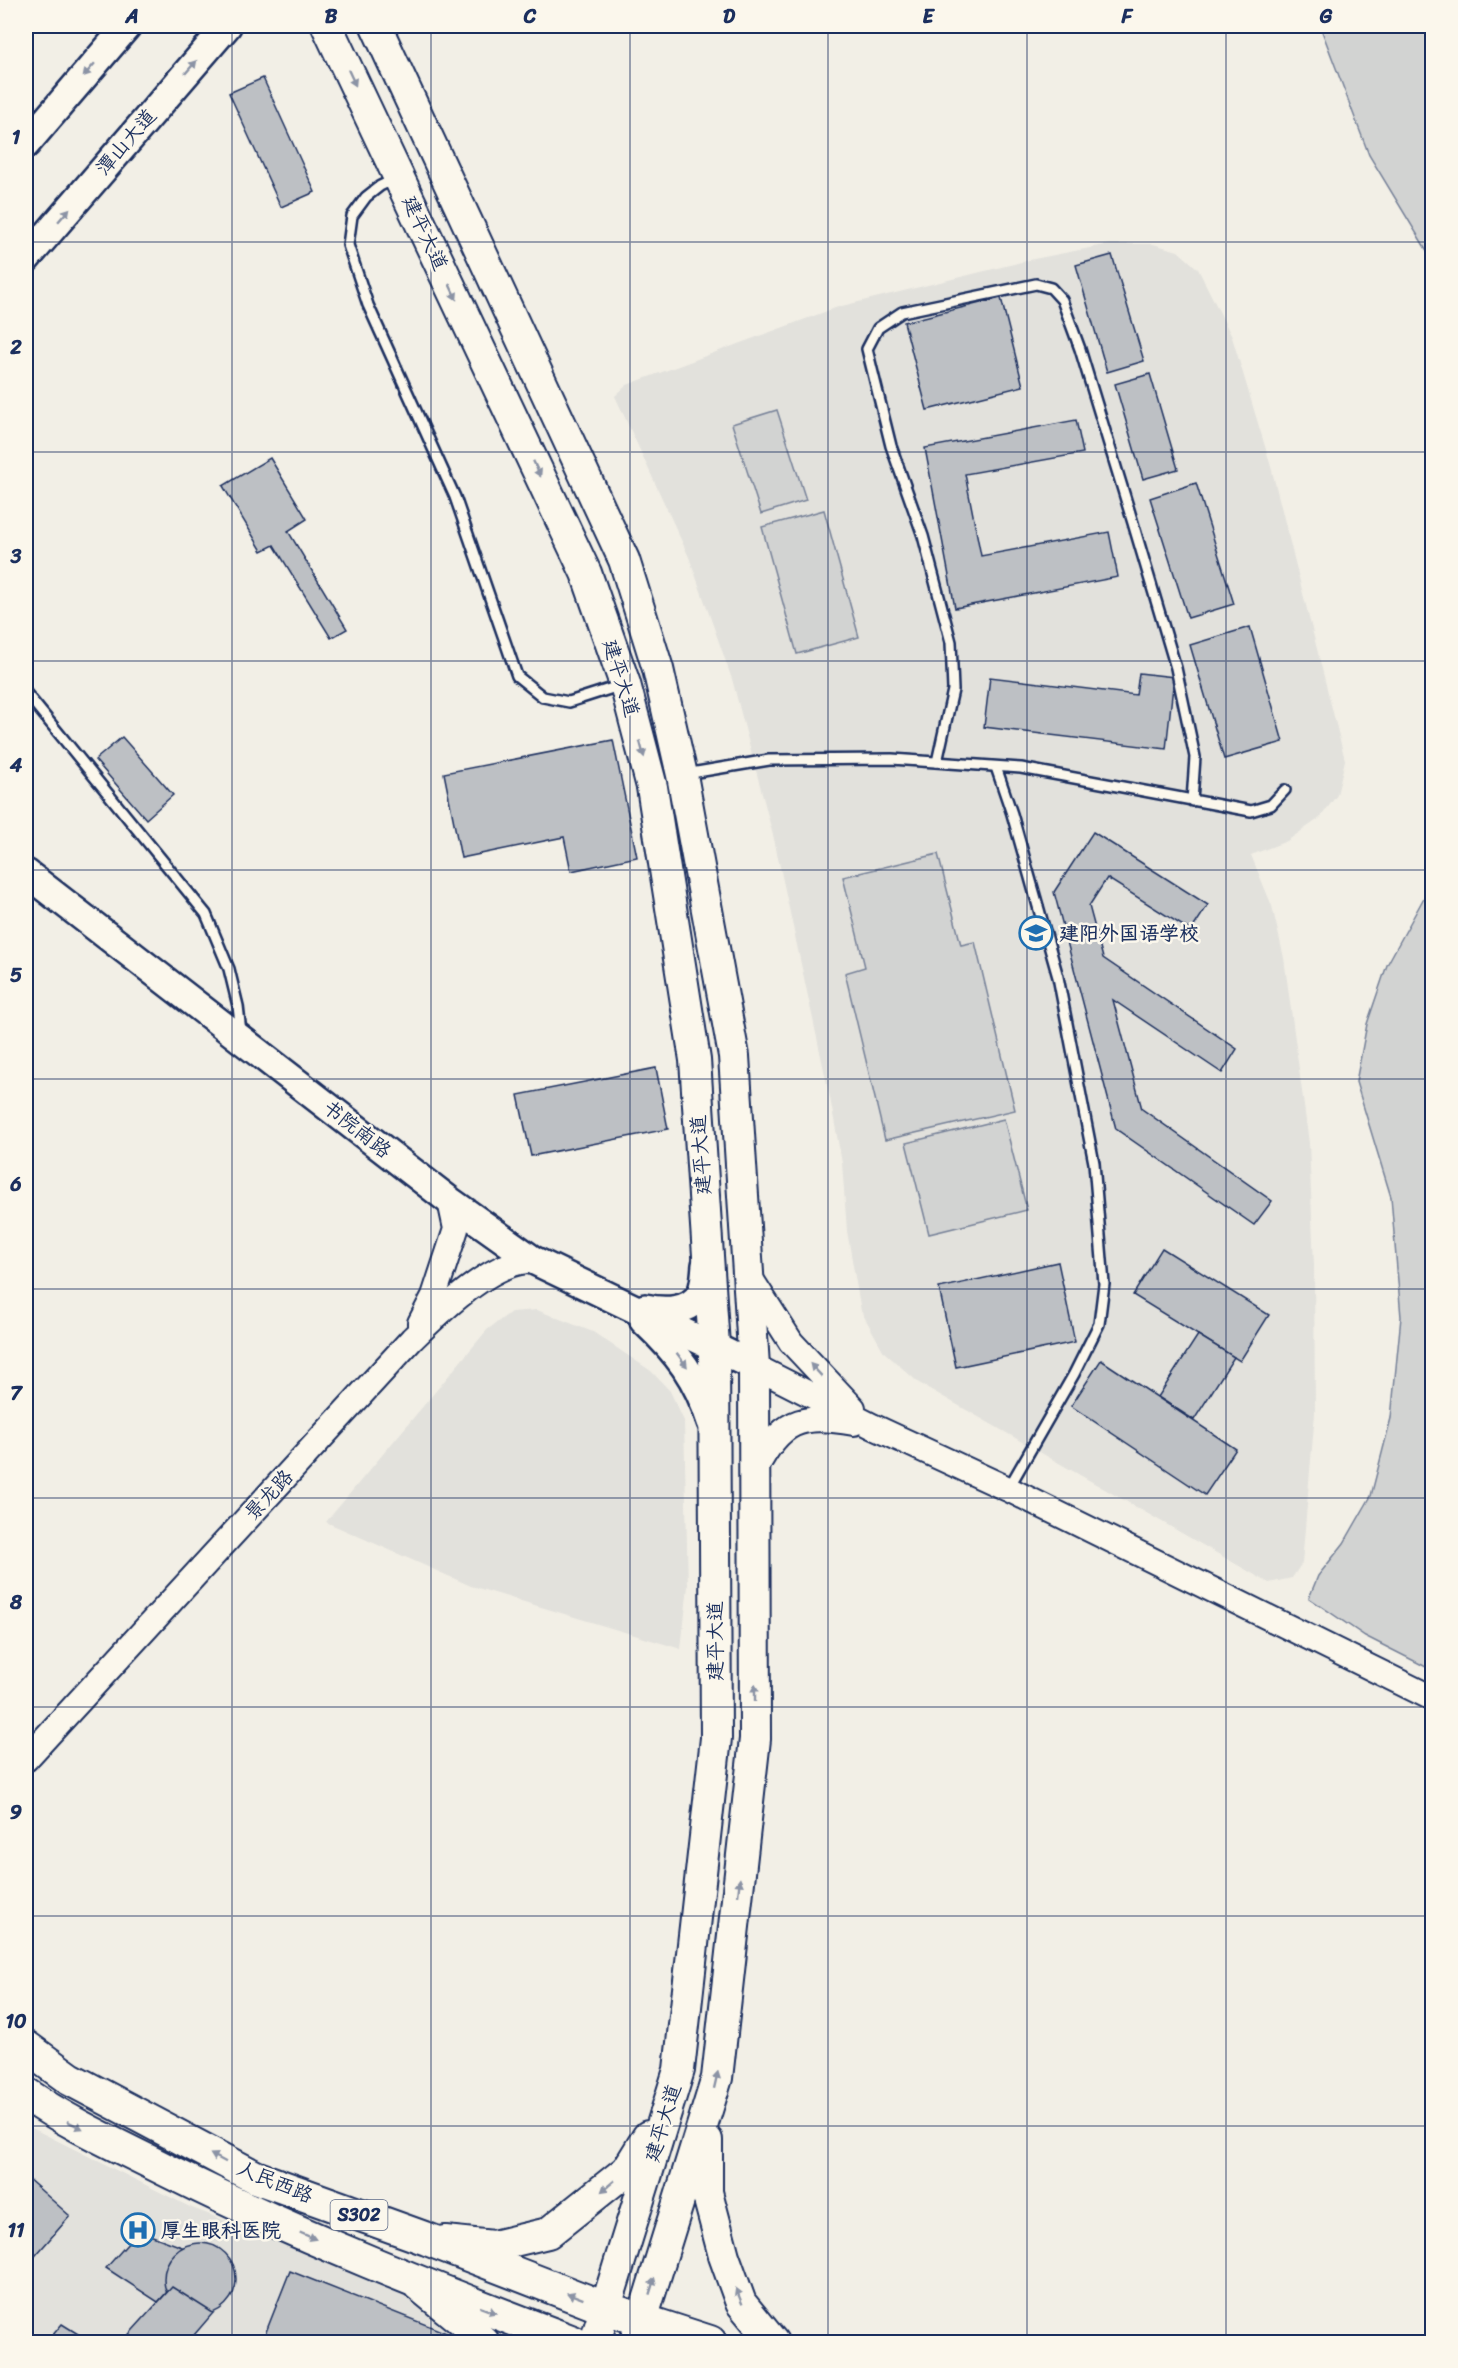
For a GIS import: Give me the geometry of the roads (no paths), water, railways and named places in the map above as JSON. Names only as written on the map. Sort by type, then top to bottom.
[{"type":"highway","name":"人民西路","points":[[26,2047],[70,2079],[255,2177],[427,2239],[606,2308],[638,2332],[710,2343]]},
{"type":"highway","name":"人民西路","points":[[26,2094],[58,2116],[257,2215],[573,2343]]},
{"type":"main road","points":[[26,144],[127,26]]},
{"type":"main road","name":"潭山大道","points":[[26,259],[226,26]]},
{"type":"main road","name":"建平大道","points":[[376,26],[624,560],[658,669],[682,775],[734,1056],[754,1366],[755,1739],[717,2078],[638,2332]]},
{"type":"main road","name":"建平大道","points":[[327,27],[586,573],[625,684],[652,787],[695,1060],[714,1346],[716,1737],[679,2070],[595,2343]]},
{"type":"main road","name":"书院南路","points":[[26,873],[450,1201],[533,1260],[754,1366]]},
{"type":"main road","points":[[626,1304],[651,1309],[684,1308],[700,1293],[708,1253]]},
{"type":"main road","points":[[626,1304],[666,1341],[688,1369],[699,1387],[714,1431]]},
{"type":"main road","points":[[427,2239],[493,2246],[549,2234],[627,2170],[668,2106]]},
{"type":"main road","points":[[706,2113],[707,2192],[724,2256],[741,2303],[773,2343]]},
{"type":"main road","points":[[410,2278],[484,2343]]},
{"type":"street","points":[[412,1339],[434,1296],[456,1229],[450,1201]]},
{"type":"street","name":"景龙路","points":[[26,1759],[412,1339],[449,1304],[484,1280],[509,1265],[533,1260]]},
{"type":"street","points":[[748,1275],[770,1312],[806,1360],[872,1426]]},
{"type":"street","points":[[754,1366],[872,1426],[1008,1489],[1432,1698]]},
{"type":"street","points":[[755,1470],[768,1445],[785,1428],[799,1421],[840,1420],[872,1426]]},
{"type":"lane","points":[[399,178],[380,186],[366,197],[352,216],[348,245],[368,305],[455,497],[517,676],[543,697],[569,702],[625,684]]},
{"type":"lane","points":[[937,762],[953,690],[951,642],[923,536],[891,446],[867,349],[878,328],[902,312],[1036,284],[1051,288],[1062,300],[1080,349],[1133,523],[1176,668],[1195,757],[1192,801]]},
{"type":"lane","points":[[26,693],[206,914],[229,969],[238,1005],[242,1040]]},
{"type":"lane","points":[[682,775],[769,760],[864,758],[937,762],[1021,768],[1251,811],[1270,805],[1285,790]]},
{"type":"lane","points":[[996,767],[1012,814],[1058,977],[1094,1163],[1104,1284],[1099,1324],[1069,1383],[1008,1489]]},
{"type":"place","name":"建阳外国语学校","points":[[1036,933]]},
{"type":"place","name":"厚生眼科医院","points":[[138,2230]]}]
